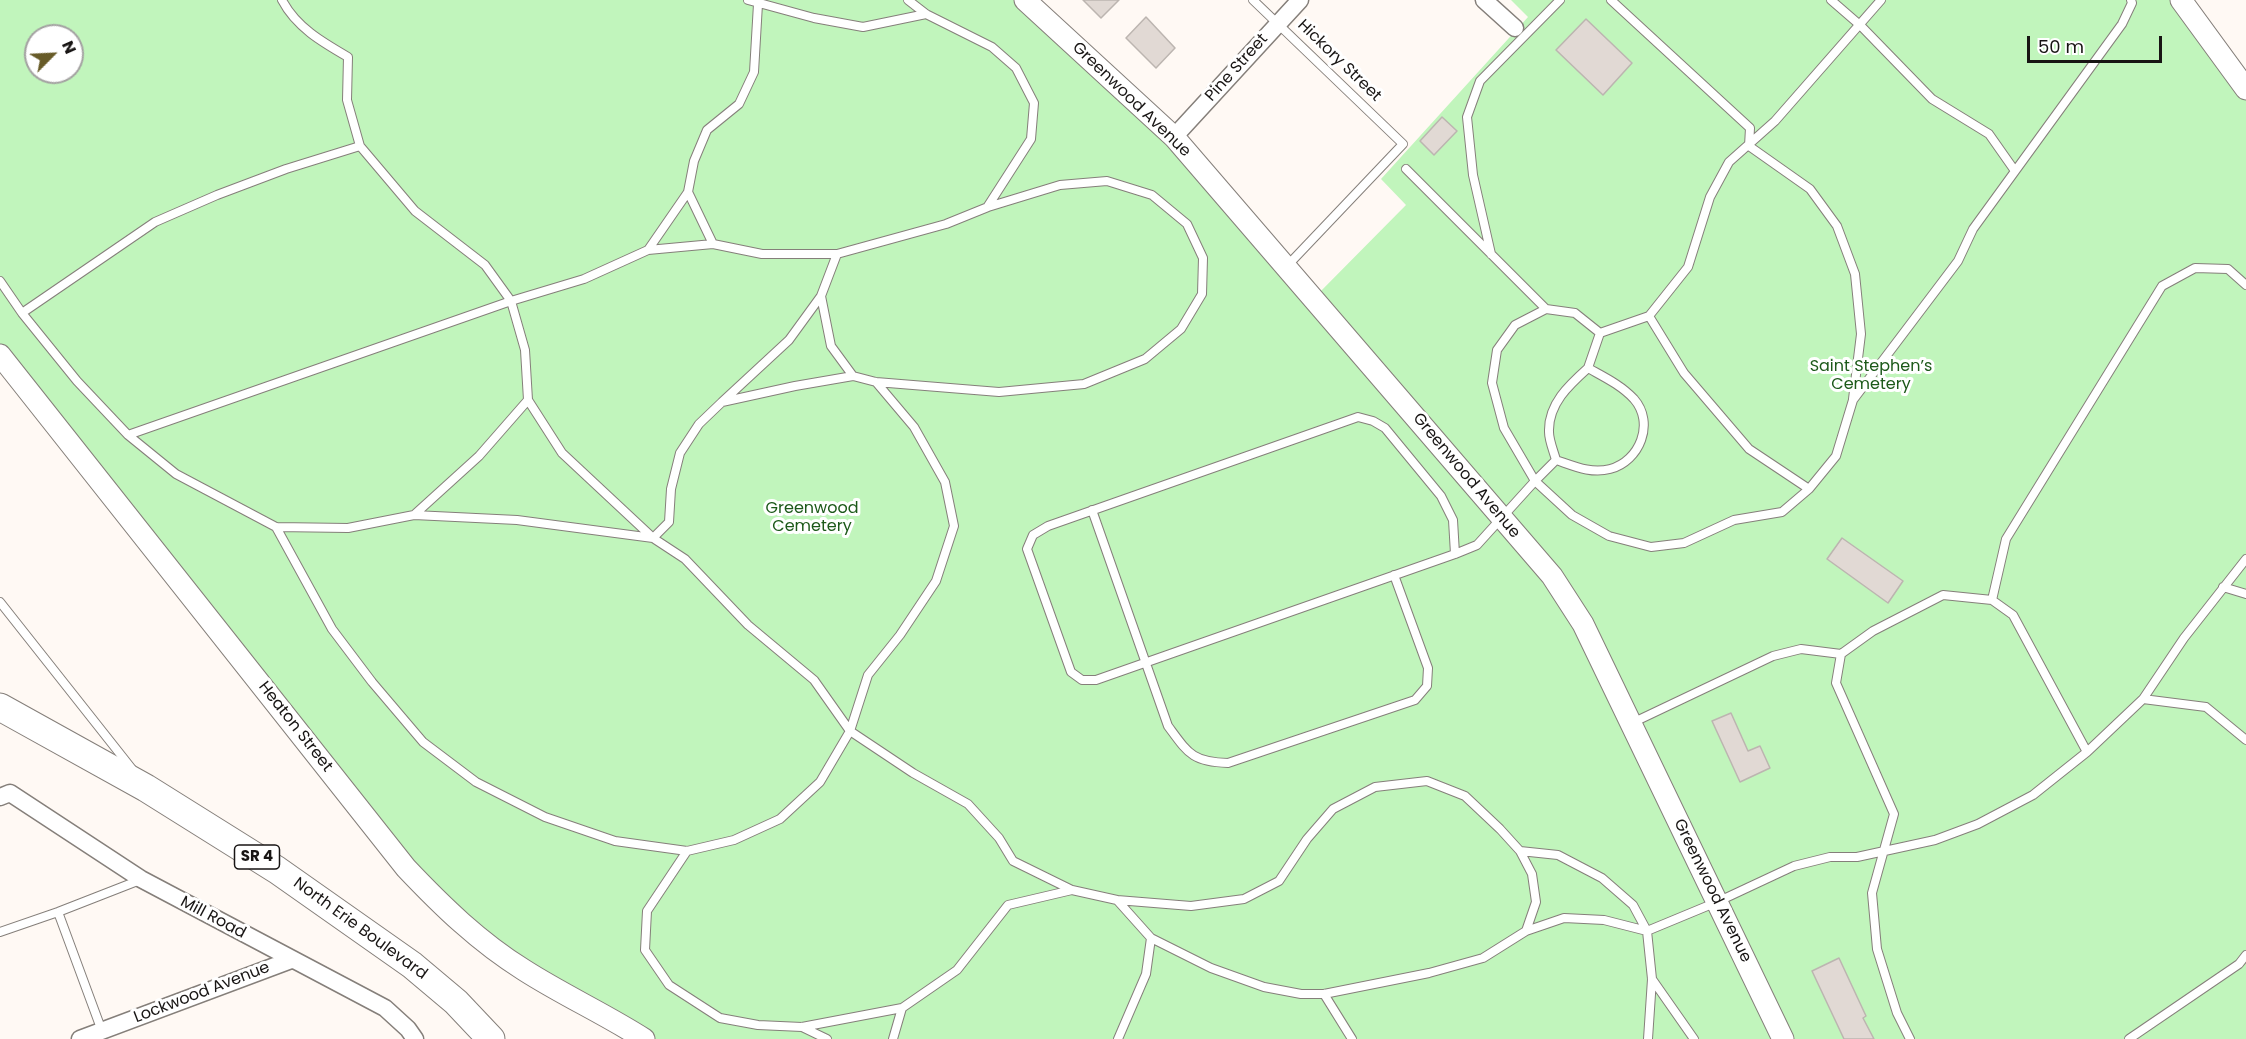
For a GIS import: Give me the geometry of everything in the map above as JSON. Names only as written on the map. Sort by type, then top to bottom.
[{"type":"highway","name":"North Erie Boulevard","points":[[0,707],[146,788],[277,870],[412,965],[456,1002],[491,1039]]},
{"type":"street","name":"Greenwood Avenue","points":[[1025,0],[1174,137],[1552,576],[1583,624],[1783,1039]]},
{"type":"street","name":"Pine Street","points":[[1174,137],[1299,0]]},
{"type":"street","points":[[1484,0],[1515,28]]},
{"type":"street","points":[[2181,0],[2246,89]]},
{"type":"street","name":"Heaton Street","points":[[0,355],[413,875],[448,912],[490,946],[524,970],[644,1039]]},
{"type":"street","name":"Mill Road","points":[[3,792],[141,879],[385,1008],[408,1029],[415,1039]]},
{"type":"street","name":"Lockwood Avenue","points":[[80,1039],[291,960]]},
{"type":"lane","points":[[282,0],[286,9],[314,38],[348,57],[347,100],[360,146],[415,211],[485,265],[511,301],[525,350],[528,400],[562,453],[653,538],[685,559],[748,625],[814,680],[850,731],[913,773],[968,804],[999,838],[1013,861],[1072,890],[1117,900],[1191,906],[1244,899],[1279,881],[1307,839],[1333,809],[1375,787],[1427,781],[1465,796],[1520,851],[1532,874],[1536,902],[1526,932]]},
{"type":"lane","points":[[748,0],[814,18],[863,27],[926,14]]},
{"type":"lane","points":[[908,0],[926,14],[992,47],[1016,68],[1034,103],[1031,139],[988,207]]},
{"type":"lane","name":"Hickory Street","points":[[1253,0],[1403,144],[1287,266]]},
{"type":"lane","points":[[1491,254],[1473,175],[1467,117],[1480,81],[1560,0]]},
{"type":"lane","points":[[1611,0],[1750,128],[1749,146]]},
{"type":"lane","points":[[1832,0],[1861,26],[1932,99],[1989,134],[2015,171]]},
{"type":"lane","points":[[1600,333],[1649,316],[1688,267],[1710,197],[1729,162],[1775,122],[1861,26],[1881,0]]},
{"type":"lane","points":[[1853,400],[1958,261],[1973,229],[2122,24],[2132,3],[2131,0]]},
{"type":"lane","points":[[648,250],[688,192],[694,161],[707,130],[739,104],[754,72],[758,4]]},
{"type":"lane","points":[[22,313],[155,222],[286,169],[360,146]]},
{"type":"lane","points":[[1546,309],[1515,325],[1497,350],[1492,383],[1504,428],[1535,480],[1572,515],[1609,536],[1651,547],[1684,543],[1734,520],[1782,512],[1809,489],[1836,456],[1853,400],[1861,334],[1855,274],[1837,226],[1810,189],[1749,146]]},
{"type":"lane","points":[[1406,168],[1546,309],[1575,314],[1600,333]]},
{"type":"lane","points":[[128,435],[511,301],[584,279],[648,250],[712,244],[762,255],[837,254],[946,224],[988,207],[1060,185],[1107,181],[1152,195],[1187,224],[1203,258],[1202,294],[1181,329],[1145,359],[1084,384],[999,392],[876,382],[853,376],[722,402]]},
{"type":"lane","points":[[688,192],[712,244]]},
{"type":"lane","points":[[653,538],[669,522],[671,489],[680,453],[699,424],[789,340],[821,296],[837,254]]},
{"type":"lane","points":[[1992,600],[2006,539],[2162,286],[2195,268],[2228,270],[2246,285]]},
{"type":"lane","points":[[0,281],[22,313],[77,381],[128,435],[176,474],[276,528],[348,528],[414,515],[517,520],[653,538]]},
{"type":"lane","points":[[821,296],[831,346],[853,376]]},
{"type":"lane","points":[[1649,316],[1684,373],[1749,449],[1809,489]]},
{"type":"lane","points":[[1556,460],[1548,433],[1552,410],[1566,387],[1588,368],[1600,333]]},
{"type":"lane","points":[[1556,460],[1588,470],[1610,469],[1630,459],[1642,441],[1644,421],[1635,400],[1616,383],[1588,368]]},
{"type":"lane","points":[[276,528],[332,629],[372,682],[423,742],[476,782],[545,817],[615,841],[687,852],[734,840],[780,819],[820,782],[850,731],[868,675],[900,635],[936,581],[954,526],[945,482],[914,427],[876,382]]},
{"type":"lane","points":[[414,515],[479,456],[528,400]]},
{"type":"lane","points":[[1455,554],[1453,520],[1441,496],[1385,428],[1359,417],[1048,526],[1033,535],[1027,549],[1071,672],[1082,680],[1096,680],[1455,554],[1477,545],[1556,460]]},
{"type":"lane","points":[[1092,510],[1168,726],[1187,751],[1207,762],[1228,763],[1415,700],[1427,687],[1428,668],[1394,575]]},
{"type":"lane","points":[[1117,900],[1151,938],[1210,968],[1264,987],[1301,994],[1324,994],[1429,973],[1483,958],[1526,932],[1564,918],[1604,920],[1647,931],[1794,866],[1830,857],[1857,857],[1935,840],[1978,824],[2033,795],[2087,752],[2143,699],[2184,638],[2246,560]]},
{"type":"lane","points":[[2223,587],[2246,594]]},
{"type":"lane","points":[[1631,724],[1773,656],[1801,649],[1841,654],[1873,631],[1943,595],[1992,600],[2013,615],[2087,752]]},
{"type":"lane","points":[[0,603],[146,788]]},
{"type":"lane","points":[[1841,654],[1836,683],[1894,814],[1872,893],[1876,949],[1897,1013],[1910,1039]]},
{"type":"lane","points":[[2143,699],[2206,707],[2246,741]]},
{"type":"lane","points":[[1520,851],[1558,855],[1602,878],[1633,905],[1647,931],[1652,980],[1648,1039]]},
{"type":"lane","points":[[687,852],[647,911],[645,950],[669,984],[720,1018],[758,1025],[802,1027],[902,1008],[957,970],[1008,905],[1072,890]]},
{"type":"lane","points":[[0,932],[141,879]]},
{"type":"lane","points":[[58,912],[102,1031]]},
{"type":"lane","points":[[1118,1039],[1146,974],[1151,938]]},
{"type":"lane","points":[[2129,1039],[2239,964],[2246,955]]},
{"type":"lane","points":[[1652,980],[1694,1039]]},
{"type":"lane","points":[[1324,994],[1352,1039]]},
{"type":"lane","points":[[893,1039],[902,1008]]},
{"type":"lane","points":[[802,1027],[827,1039]]},
{"type":"green space","name":"Greenwood Cemetery","points":[[0,0],[1025,0],[1174,137],[1314,298],[1406,205],[1381,179],[1528,17],[1511,0],[2181,0],[2246,89],[2246,1039],[644,1039],[448,912],[0,355]]},
{"type":"building","points":[[1083,0],[1119,0],[1101,18]]},
{"type":"building","points":[[1146,17],[1175,48],[1156,68],[1126,38]]},
{"type":"building","points":[[1586,19],[1632,63],[1603,95],[1556,50]]},
{"type":"building","points":[[1442,117],[1457,131],[1434,155],[1420,141]]},
{"type":"building","points":[[1842,538],[1903,581],[1888,603],[1827,559]]},
{"type":"building","points":[[1731,713],[1748,751],[1760,746],[1770,768],[1740,782],[1712,721]]},
{"type":"building","points":[[1839,958],[1874,1039],[1844,1039],[1812,971]]},
{"type":"park label","name":"Saint Stephen’s Cemetery","points":[[1871,376]]}]
